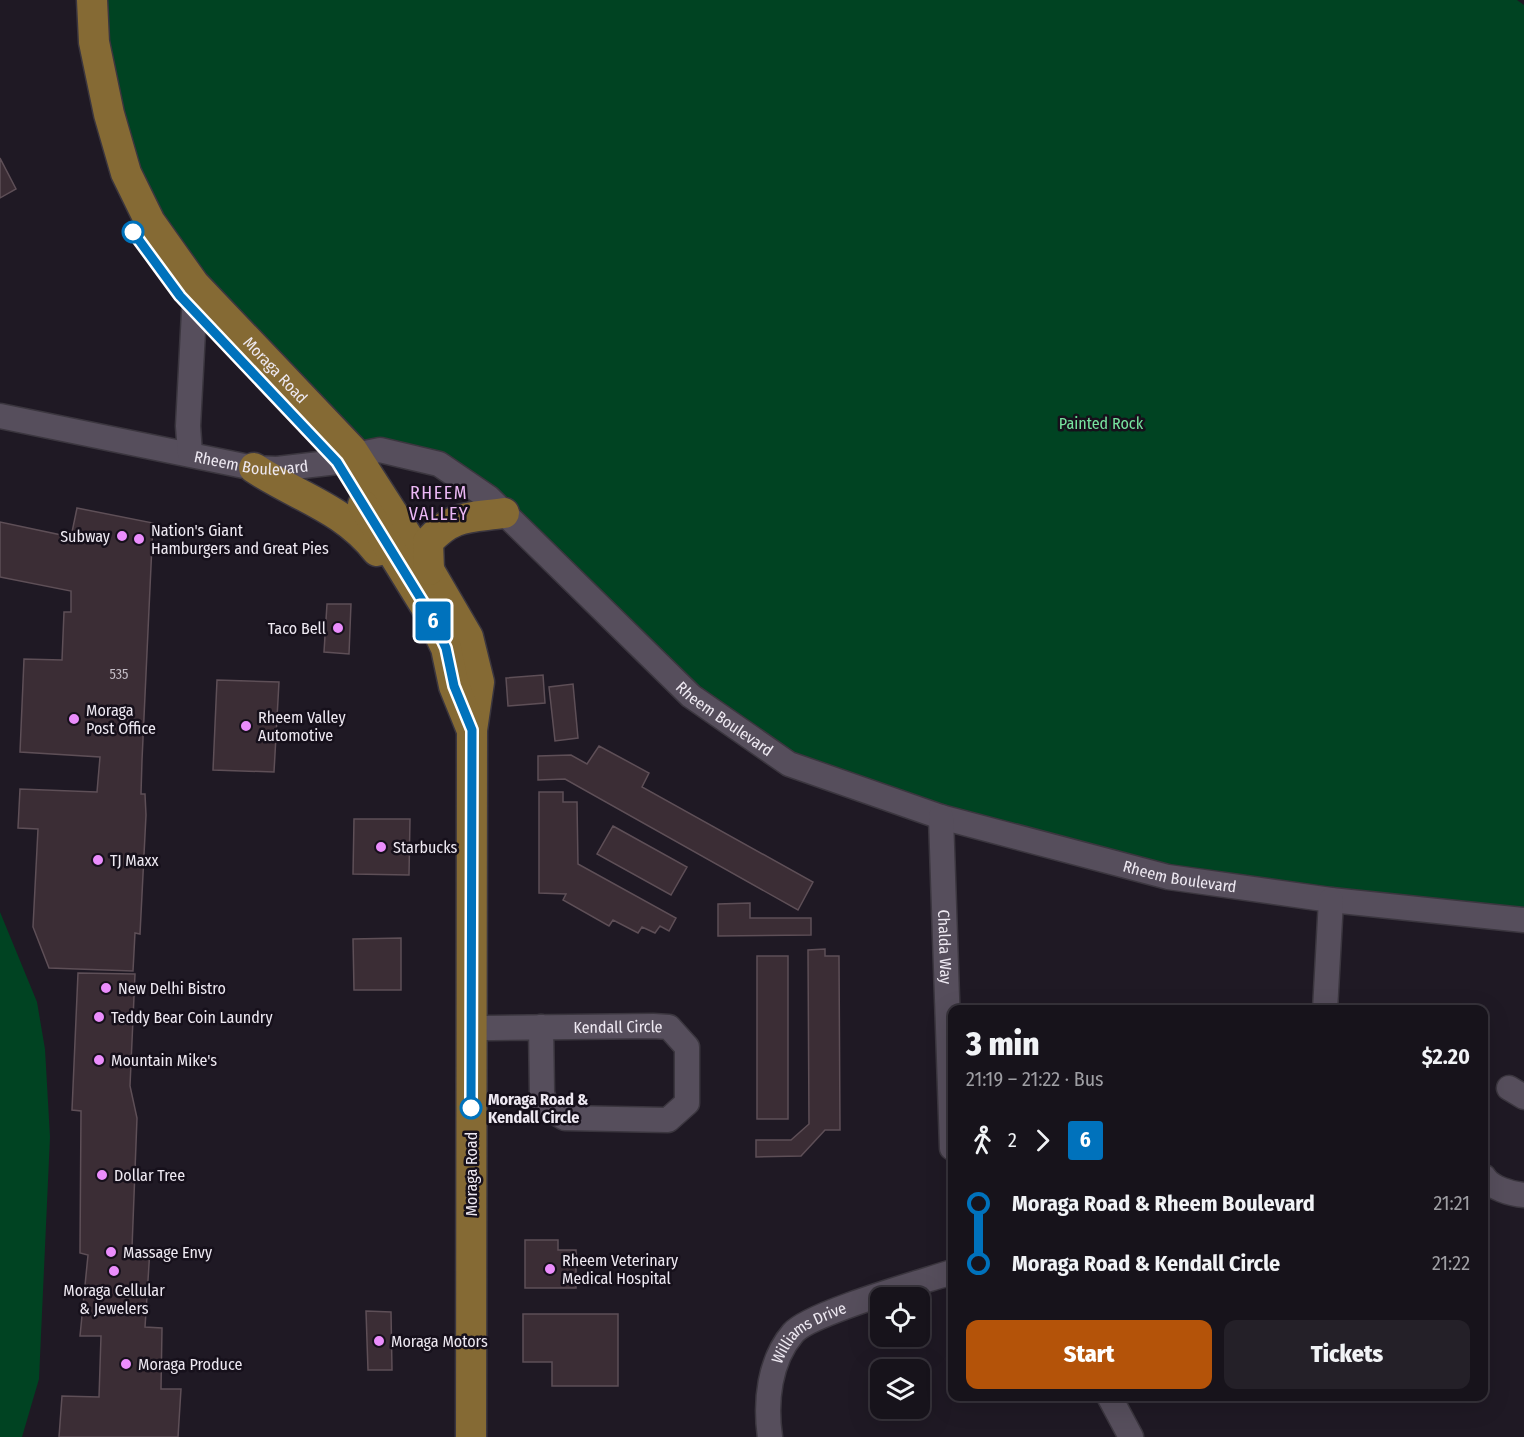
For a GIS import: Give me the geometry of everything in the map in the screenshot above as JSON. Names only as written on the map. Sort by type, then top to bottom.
[{"type":"main road","name":"Moraga Road","points":[[75,0],[75,44],[90,119],[108,180],[133,232],[194,312],[346,458]]},
{"type":"main road","name":"Moraga Road","points":[[92,0],[94,42],[109,114],[126,173],[150,222],[194,284],[346,458],[418,573],[468,637],[478,682],[472,730],[471,1437]]},
{"type":"main road","points":[[254,468],[271,479],[304,494],[360,530],[377,552],[418,573],[428,542],[441,526],[461,518],[504,513]]},
{"type":"street","points":[[190,454],[188,426],[194,312]]},
{"type":"street","name":"Rheem Boulevard","points":[[0,416],[254,468],[278,470],[380,450],[439,464],[489,498],[701,702],[789,764],[941,817],[1168,877],[1331,900],[1524,920]]},
{"type":"street","name":"Chalda Way","points":[[941,817],[948,1028]]},
{"type":"street","points":[[1325,1005],[1331,900]]},
{"type":"street","name":"Kendall Circle","points":[[471,1028],[541,1027],[669,1027],[687,1047],[687,1102],[668,1120],[565,1118],[546,1107],[542,1093],[541,1027]]},
{"type":"street","points":[[1488,1182],[1513,1194],[1524,1195]]},
{"type":"street","name":"Williams Drive","points":[[770,1437],[766,1413],[776,1358],[795,1330],[843,1308],[948,1273]]},
{"type":"street","points":[[1112,1401],[1131,1437]]},
{"type":"green space","name":"Painted Rock","points":[[92,0],[1517,0],[1524,5],[1524,920],[1181,879],[789,764],[691,696],[461,477],[355,455],[150,222]]},
{"type":"green space","points":[[0,912],[37,1002],[45,1049],[50,1137],[39,1379],[22,1437],[0,1437]]},
{"type":"building","points":[[0,158],[16,189],[0,198]]},
{"type":"building","points":[[77,508],[153,523],[141,794],[145,794],[146,815],[140,934],[135,933],[133,971],[49,968],[33,927],[38,829],[18,828],[20,789],[97,792],[100,757],[20,752],[24,659],[62,660],[64,612],[71,612],[71,591],[0,577],[0,522],[71,537]]},
{"type":"building","name":"Taco Bell","points":[[327,604],[351,604],[349,654],[324,652]]},
{"type":"building","points":[[543,675],[545,703],[508,706],[506,678]]},
{"type":"building","name":"Rheem Valley Automotive","points":[[217,680],[279,682],[274,772],[213,770]]},
{"type":"building","points":[[573,684],[578,738],[555,741],[549,687]]},
{"type":"building","points":[[599,746],[649,773],[642,787],[813,882],[798,910],[565,779],[538,780],[538,756],[571,755],[587,764]]},
{"type":"building","points":[[539,792],[563,792],[563,802],[577,802],[578,864],[676,918],[669,931],[660,926],[655,933],[642,927],[638,933],[613,920],[609,926],[563,900],[566,894],[539,893]]},
{"type":"building","name":"Starbucks","points":[[354,819],[410,819],[409,875],[353,874]]},
{"type":"building","points":[[613,826],[687,867],[671,895],[597,854]]},
{"type":"building","points":[[750,903],[750,918],[811,918],[811,935],[718,936],[718,904]]},
{"type":"building","points":[[401,938],[401,990],[354,990],[353,939]]},
{"type":"building","points":[[825,949],[825,956],[839,956],[840,1130],[825,1130],[801,1156],[756,1157],[756,1140],[791,1140],[809,1124],[808,950]]},
{"type":"building","points":[[757,956],[788,956],[788,1119],[757,1119]]},
{"type":"building","points":[[78,973],[135,974],[130,1086],[137,1118],[132,1248],[150,1249],[145,1327],[162,1328],[161,1389],[181,1389],[178,1437],[59,1437],[62,1396],[99,1397],[101,1336],[80,1336],[88,1255],[80,1253],[81,1111],[72,1110]]},
{"type":"building","name":"Rheem Veterinary Medical Hospital","points":[[525,1240],[558,1240],[558,1250],[576,1250],[576,1288],[525,1288]]},
{"type":"building","name":"Moraga Motors","points":[[366,1311],[391,1312],[392,1370],[368,1370]]},
{"type":"building","points":[[523,1314],[618,1314],[618,1386],[552,1386],[552,1362],[523,1362]]},
{"type":"bus line","name":"6","points":[[133,232],[180,296],[337,462],[429,612],[446,648],[454,686],[472,730],[471,1108]]},
{"type":"place","name":"Subway","points":[[122,536]]},
{"type":"place","name":"Nation's Giant Hamburgers and Great Pies","points":[[139,539]]},
{"type":"place","name":"Taco Bell","points":[[338,628]]},
{"type":"place","name":"Moraga Post Office","points":[[74,719]]},
{"type":"place","name":"Rheem Valley Automotive","points":[[246,726]]},
{"type":"place","name":"Starbucks","points":[[381,847]]},
{"type":"place","name":"TJ Maxx","points":[[98,860]]},
{"type":"place","name":"New Delhi Bistro","points":[[106,988]]},
{"type":"place","name":"Teddy Bear Coin Laundry","points":[[99,1017]]},
{"type":"place","name":"Mountain Mike's","points":[[99,1060]]},
{"type":"place","name":"Moraga Road & Kendall Circle","points":[[471,1108]]},
{"type":"place","name":"Dollar Tree","points":[[102,1175]]},
{"type":"place","name":"Massage Envy","points":[[111,1252]]},
{"type":"place","name":"Rheem Veterinary Medical Hospital","points":[[550,1269]]},
{"type":"place","name":"Moraga Cellular & Jewelers","points":[[114,1271]]},
{"type":"place","name":"Moraga Motors","points":[[379,1341]]},
{"type":"place","name":"Moraga Produce","points":[[126,1364]]},
{"type":"district","name":"RHEEM VALLEY","points":[[439,503]]}]
